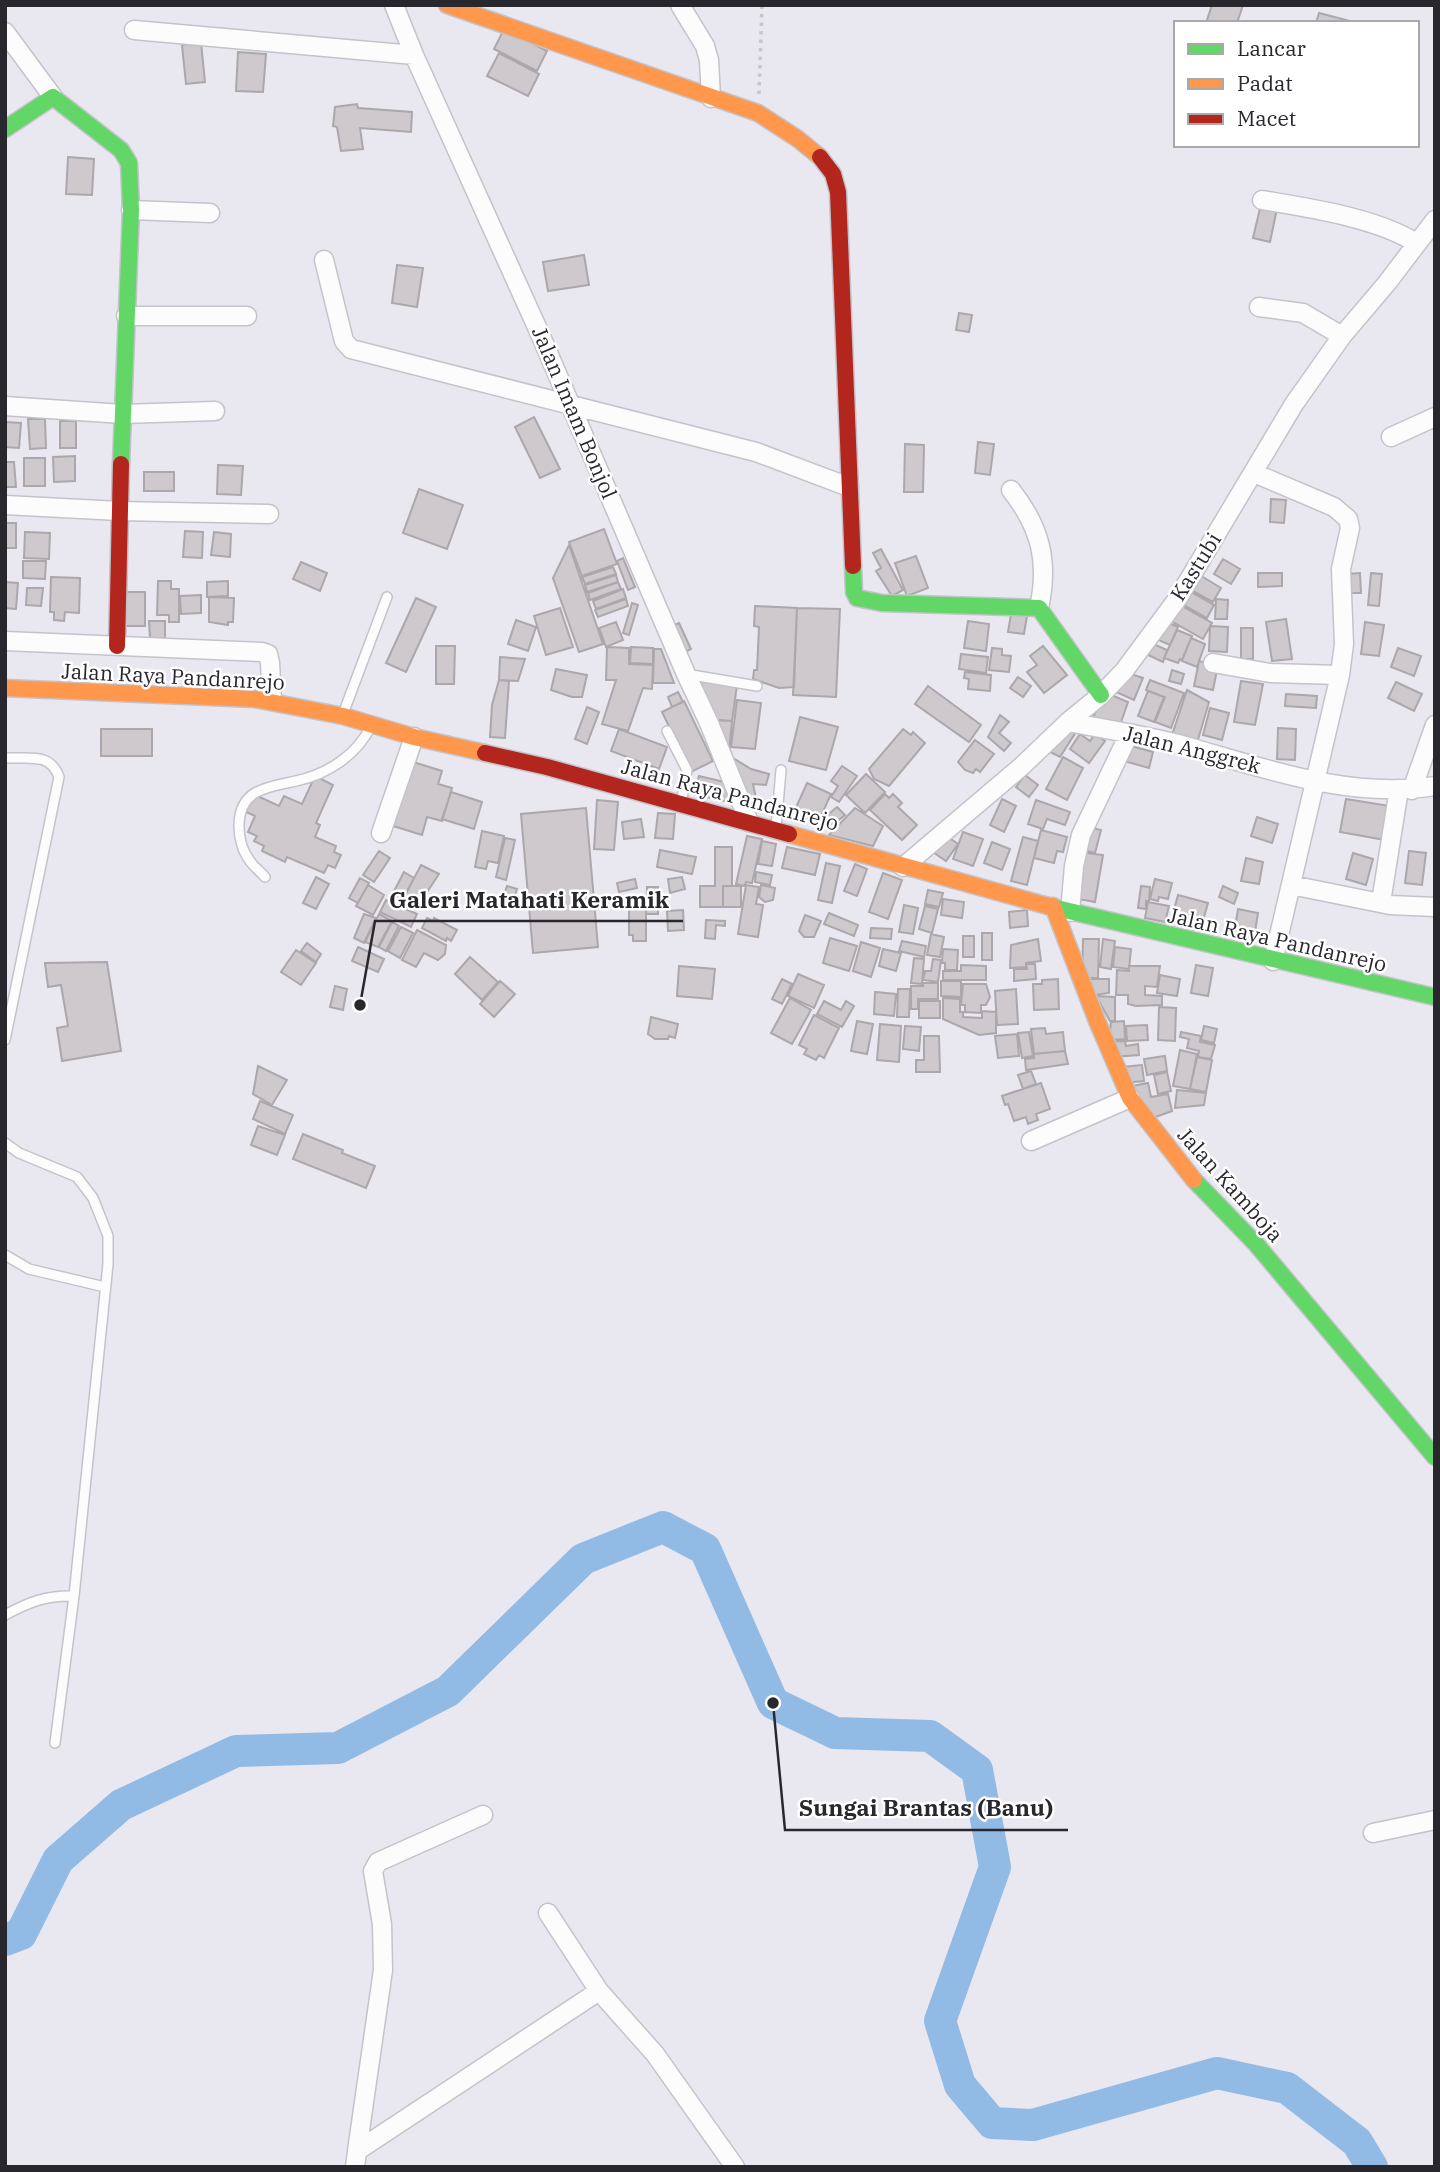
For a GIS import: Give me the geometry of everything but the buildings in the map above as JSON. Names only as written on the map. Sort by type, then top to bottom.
[{"type":"street","name":"Jalan Imam Bonjol","points":[[394,5],[570,403],[709,723],[749,822]]},
{"type":"street","points":[[447,5],[758,113],[823,160],[836,180],[854,592],[857,598],[882,603],[1039,608]]},
{"type":"street","points":[[680,5],[705,46],[712,98]]},
{"type":"street","points":[[134,30],[414,55]]},
{"type":"street","points":[[5,32],[52,97],[126,155],[128,163],[131,210],[119,511],[117,646]]},
{"type":"street","points":[[5,129],[52,97]]},
{"type":"street","points":[[1262,200],[1312,209],[1394,230],[1416,243]]},
{"type":"street","points":[[131,210],[210,213]]},
{"type":"street","name":"Kastubi","points":[[903,867],[1022,766],[1124,671],[1178,598],[1294,404],[1342,336],[1387,283],[1435,219]]},
{"type":"street","points":[[324,260],[344,341],[351,349],[756,452],[849,486]]},
{"type":"street","points":[[1259,307],[1303,313],[1342,336]]},
{"type":"street","points":[[126,316],[247,316]]},
{"type":"street","points":[[5,406],[123,415],[215,411]]},
{"type":"street","points":[[1391,437],[1435,417]]},
{"type":"street","points":[[1254,473],[1334,507],[1348,519],[1350,528],[1341,569],[1344,644],[1340,675],[1273,961]]},
{"type":"street","points":[[1011,490],[1027,514],[1040,544],[1044,572],[1039,608],[1101,695]]},
{"type":"street","points":[[5,505],[119,511],[269,514]]},
{"type":"street","points":[[5,641],[268,654],[272,701]]},
{"type":"street","points":[[1213,663],[1270,673],[1340,675]]},
{"type":"street","name":"Jalan Raya Pandanrejo","points":[[5,688],[272,701],[343,716],[414,737],[547,766],[1070,912],[1435,997]]},
{"type":"street","name":"Jalan Anggrek","points":[[1068,722],[1174,743],[1315,782],[1406,790],[1435,786]]},
{"type":"street","points":[[1381,902],[1406,790],[1435,725]]},
{"type":"street","points":[[1070,912],[1074,866],[1081,835],[1129,734]]},
{"type":"street","points":[[381,833],[414,737]]},
{"type":"street","points":[[1291,885],[1381,902],[1435,907]]},
{"type":"street","name":"Jalan Kamboja","points":[[1053,906],[1130,1098],[1189,1175],[1256,1244],[1435,1457]]},
{"type":"street","points":[[1031,1141],[1130,1098]]},
{"type":"street","points":[[356,2159],[383,1970],[382,1924],[373,1871],[378,1862],[483,1815]]},
{"type":"street","points":[[1373,1833],[1435,1820]]},
{"type":"street","points":[[548,1913],[599,1991],[655,2054],[735,2167]]},
{"type":"street","points":[[356,2159],[599,1991]]},
{"type":"lane","points":[[343,716],[387,597]]},
{"type":"lane","points":[[686,674],[757,686]]},
{"type":"lane","points":[[265,877],[249,860],[241,844],[240,814],[245,802],[255,793],[317,774],[350,756],[364,742],[372,724]]},
{"type":"lane","points":[[667,731],[687,770],[681,804]]},
{"type":"lane","points":[[5,758],[48,760],[55,766],[59,777],[5,1040]]},
{"type":"lane","points":[[775,829],[781,770]]},
{"type":"lane","points":[[5,1143],[19,1153],[78,1177],[93,1198],[108,1237],[108,1264],[74,1596],[55,1743]]},
{"type":"lane","points":[[5,1255],[29,1269],[105,1287]]},
{"type":"lane","points":[[5,1615],[37,1598],[74,1596]]},
{"type":"path","points":[[758,113],[762,5]]},
{"type":"waterway","points":[[5,1940],[21,1934],[58,1860],[121,1805],[236,1751],[338,1748],[448,1691],[583,1559],[663,1527],[705,1549],[773,1703],[835,1733],[930,1736],[977,1770],[995,1867],[940,2021],[960,2085],[992,2123],[1033,2125],[1217,2073],[1287,2088],[1357,2142],[1372,2167]]},
{"type":"traffic: fast","points":[[5,129],[53,97],[121,150],[129,163],[131,210],[121,464]]},
{"type":"traffic: fast","points":[[853,566],[854,592],[857,598],[882,603],[1039,608],[1101,695]]},
{"type":"traffic: fast","points":[[1048,906],[1435,997]]},
{"type":"traffic: fast","points":[[1194,1180],[1256,1244],[1435,1457]]},
{"type":"traffic: slow","points":[[447,5],[758,113],[820,157]]},
{"type":"traffic: slow","points":[[5,688],[255,699],[343,716],[414,737],[485,753]]},
{"type":"traffic: slow","points":[[789,834],[1048,906]]},
{"type":"traffic: slow","points":[[1053,906],[1130,1098],[1194,1180]]},
{"type":"traffic: jam","points":[[820,157],[833,174],[838,192],[853,566]]},
{"type":"traffic: jam","points":[[117,646],[121,464]]},
{"type":"traffic: jam","points":[[485,753],[547,767],[789,834]]},
{"type":"place","name":"Galeri Matahati Keramik","points":[[360,1005]]},
{"type":"place","name":"Sungai Brantas (Banu)","points":[[773,1703]]}]
